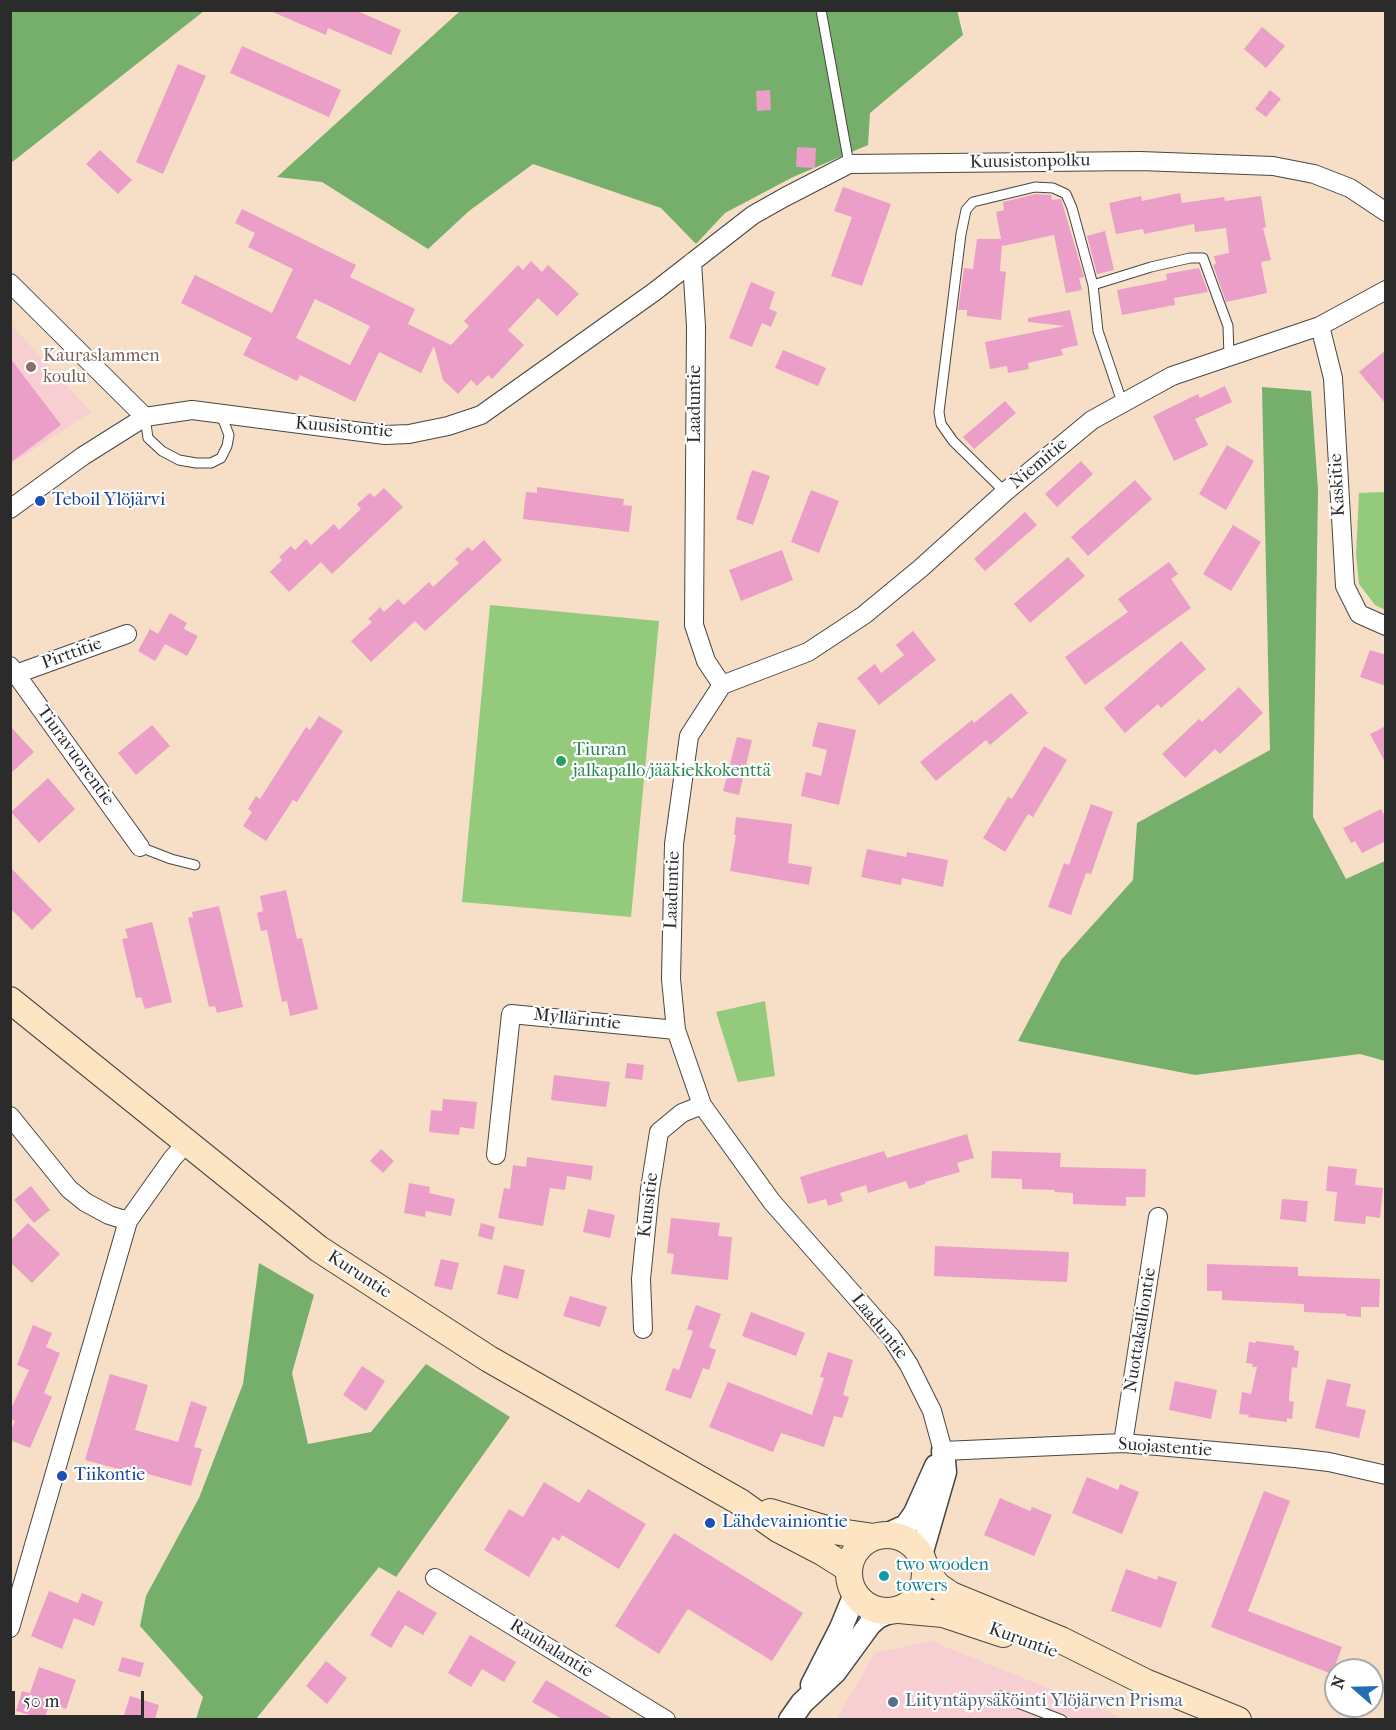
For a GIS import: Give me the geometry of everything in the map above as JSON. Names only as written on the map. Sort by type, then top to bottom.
[{"type":"main road","name":"Kuruntie","points":[[10,1000],[319,1249],[489,1359],[740,1502],[778,1529],[849,1569]]},
{"type":"main road","name":"Kuruntie","points":[[740,1502],[833,1531],[880,1536]]},
{"type":"main road","points":[[880,1536],[906,1540],[923,1563],[924,1582],[919,1594],[910,1604],[895,1610],[871,1608],[855,1594],[850,1582],[849,1569],[857,1550],[865,1542],[880,1536]]},
{"type":"main road","name":"Kuruntie","points":[[923,1563],[938,1586],[951,1595],[1061,1640],[1145,1682]]},
{"type":"main road","name":"Kuruntie","points":[[895,1610],[944,1614],[1145,1682],[1238,1719]]},
{"type":"street","name":"Kuusistonpolku","points":[[692,262],[753,215],[849,164],[1140,161],[1273,166],[1314,174],[1350,188],[1386,212]]},
{"type":"street","name":"Kuusistontie","points":[[10,509],[83,456],[145,417],[192,410],[385,435],[409,434],[448,426],[481,415],[692,262]]},
{"type":"street","name":"Laaduntie","points":[[692,262],[696,326],[694,625],[706,661],[722,685],[688,736],[674,844],[671,979],[676,1030],[702,1105],[772,1202],[891,1337],[909,1365],[932,1411],[943,1451],[945,1472],[923,1563]]},
{"type":"street","points":[[10,283],[145,417]]},
{"type":"street","name":"Niemitie","points":[[722,685],[808,652],[864,615],[921,568],[1005,492],[1092,420],[1122,402],[1172,376],[1320,326],[1386,290]]},
{"type":"street","name":"Kaskitie","points":[[1320,326],[1333,378],[1345,586],[1359,614],[1386,626]]},
{"type":"street","name":"Pirttitie","points":[[13,670],[127,634]]},
{"type":"street","name":"Tiuravuorentie","points":[[13,670],[140,847]]},
{"type":"street","name":"Myllärintie","points":[[496,1155],[511,1014],[676,1030]]},
{"type":"street","name":"Kuusitie","points":[[643,1329],[641,1279],[650,1189],[659,1132],[682,1113],[702,1105]]},
{"type":"street","points":[[10,1116],[69,1189],[85,1202],[109,1215],[128,1221]]},
{"type":"street","points":[[10,1628],[128,1221],[172,1159],[187,1142]]},
{"type":"street","name":"Nuottakalliontie","points":[[1123,1443],[1158,1217]]},
{"type":"street","name":"Suojastentie","points":[[943,1451],[1123,1443],[1385,1468]]},
{"type":"street","points":[[880,1536],[906,1526],[915,1512],[943,1451]]},
{"type":"street","name":"Rauhalantie","points":[[435,1578],[666,1719]]},
{"type":"street","points":[[796,1711],[841,1628],[855,1594]]},
{"type":"street","points":[[796,1711],[835,1672],[870,1624],[878,1617],[895,1610]]},
{"type":"lane","points":[[821,10],[849,164]]},
{"type":"lane","points":[[1005,492],[953,441],[941,424],[939,412],[961,234],[966,210],[973,202],[1035,187],[1053,188],[1066,194],[1093,285],[1098,331],[1122,402]]},
{"type":"lane","points":[[1093,285],[1190,258],[1203,258],[1228,326],[1229,356]]},
{"type":"lane","points":[[145,417],[148,438],[162,451],[179,460],[211,463],[221,458],[227,446],[229,435],[221,415]]},
{"type":"lane","points":[[140,847],[195,865]]},
{"type":"lane","points":[[1000,1696],[1062,1719]]},
{"type":"shaded area","name":"Kauraslammen koulu","points":[[10,323],[91,412],[11,464],[10,464]]},
{"type":"shaded area","points":[[931,1641],[1126,1719],[836,1720],[875,1653]]},
{"type":"green space","points":[[11,10],[204,10],[204,11],[11,163]]},
{"type":"green space","points":[[957,10],[963,35],[870,113],[868,145],[793,177],[725,213],[696,244],[661,208],[533,164],[469,211],[428,249],[322,182],[277,177],[460,11]]},
{"type":"green space","points":[[1262,387],[1311,391],[1318,490],[1313,817],[1346,879],[1385,861],[1385,1061],[1360,1054],[1195,1075],[1018,1041],[1061,960],[1133,880],[1137,823],[1270,750]]},
{"type":"green space","points":[[1386,492],[1385,610],[1375,605],[1359,584],[1356,554],[1359,493]]},
{"type":"green space","name":"Tiuran jalkapallo/jääkiekkokenttä","points":[[490,605],[659,621],[631,917],[462,902]]},
{"type":"green space","points":[[765,1001],[775,1076],[738,1082],[716,1012]]},
{"type":"green space","points":[[259,1263],[314,1295],[292,1373],[308,1444],[371,1432],[426,1364],[510,1417],[396,1577],[379,1567],[256,1719],[196,1719],[203,1697],[140,1626],[146,1596],[199,1498],[243,1384]]},
{"type":"building","points":[[268,10],[355,10],[401,30],[391,55],[328,28],[326,35]]},
{"type":"building","points":[[1262,27],[1285,46],[1266,68],[1244,49]]},
{"type":"building","points":[[242,46],[341,90],[329,117],[230,73]]},
{"type":"building","points":[[178,64],[206,76],[163,174],[136,162]]},
{"type":"building","points":[[770,90],[771,110],[757,111],[756,91]]},
{"type":"building","points":[[1270,90],[1281,99],[1266,117],[1255,109]]},
{"type":"building","points":[[797,147],[816,148],[815,168],[796,167]]},
{"type":"building","points":[[100,150],[132,180],[118,194],[86,164]]},
{"type":"building","points":[[843,187],[891,204],[862,286],[831,276],[852,217],[834,211]]},
{"type":"building","points":[[1180,193],[1182,203],[1224,197],[1225,201],[1261,196],[1266,227],[1263,228],[1271,260],[1261,262],[1267,293],[1226,302],[1213,265],[1216,264],[1214,256],[1229,253],[1226,228],[1195,232],[1194,224],[1144,234],[1143,229],[1116,234],[1109,203],[1141,196],[1142,201]]},
{"type":"building","points":[[1036,194],[1051,195],[1052,200],[1061,199],[1084,277],[1079,278],[1082,290],[1066,293],[1054,235],[1003,246],[1002,244],[1000,271],[1006,272],[1001,320],[967,316],[967,310],[958,310],[964,268],[973,269],[977,239],[1001,239],[996,212],[1004,210],[1003,202]]},
{"type":"building","points":[[242,209],[356,265],[350,277],[415,309],[408,324],[451,345],[469,326],[464,321],[518,265],[523,270],[531,261],[542,272],[548,265],[579,294],[557,316],[538,298],[508,330],[524,345],[492,379],[488,375],[477,386],[471,380],[458,394],[443,380],[434,346],[421,373],[379,352],[355,402],[300,375],[297,381],[243,355],[252,338],[181,303],[195,275],[272,313],[293,269],[248,247],[255,233],[235,223]],"holes":[[[315,299],[370,326],[350,365],[296,338]]]},
{"type":"building","points":[[1105,231],[1114,270],[1097,274],[1087,236]]},
{"type":"building","points":[[1199,268],[1208,292],[1174,298],[1175,305],[1122,315],[1117,290],[1167,280],[1166,274]]},
{"type":"building","points":[[751,282],[775,292],[769,309],[777,312],[771,327],[762,323],[752,347],[729,338]]},
{"type":"building","points":[[1070,310],[1078,345],[1061,349],[1063,355],[1028,363],[1029,369],[1008,373],[1007,366],[990,369],[985,342],[1065,326],[1028,322],[1028,318]]},
{"type":"building","points":[[783,350],[826,368],[818,386],[775,368]]},
{"type":"building","points":[[1386,350],[1386,404],[1359,372]]},
{"type":"building","points":[[10,358],[61,425],[10,463]]},
{"type":"building","points":[[1225,386],[1232,402],[1195,419],[1208,445],[1174,461],[1153,416],[1198,394],[1200,398]]},
{"type":"building","points":[[1005,401],[1016,413],[974,449],[963,437]]},
{"type":"building","points":[[1227,445],[1254,461],[1226,510],[1199,494]]},
{"type":"building","points":[[1081,461],[1093,474],[1057,507],[1045,494]]},
{"type":"building","points":[[752,470],[770,476],[753,525],[736,519]]},
{"type":"building","points":[[1135,480],[1152,499],[1088,556],[1071,537]]},
{"type":"building","points":[[537,487],[624,499],[623,505],[632,506],[629,532],[523,519],[526,492],[537,493]]},
{"type":"building","points":[[384,488],[403,507],[332,574],[321,562],[289,592],[270,572],[282,560],[279,557],[291,546],[295,550],[306,539],[311,545],[334,524],[339,530],[361,509],[357,504],[370,493],[374,497]]},
{"type":"building","points":[[811,490],[839,501],[819,553],[791,542]]},
{"type":"building","points":[[1025,512],[1037,525],[985,571],[974,559]]},
{"type":"building","points":[[1233,525],[1261,542],[1231,591],[1203,574]]},
{"type":"building","points":[[484,540],[502,560],[425,631],[415,621],[371,662],[351,641],[372,622],[368,619],[380,607],[384,612],[398,599],[404,605],[429,582],[433,587],[459,563],[455,559],[468,547],[472,551]]},
{"type":"building","points":[[782,550],[793,580],[741,601],[729,570]]},
{"type":"building","points":[[1068,557],[1085,576],[1030,623],[1014,604]]},
{"type":"building","points":[[1169,562],[1178,574],[1171,579],[1191,608],[1085,685],[1065,657],[1128,612],[1118,599]]},
{"type":"building","points":[[170,613],[187,623],[184,629],[198,636],[187,656],[165,644],[155,661],[138,651],[150,629],[158,634]]},
{"type":"building","points":[[913,631],[936,660],[879,705],[857,678],[875,664],[881,673],[904,655],[896,645]]},
{"type":"building","points":[[1181,641],[1206,669],[1161,708],[1158,704],[1125,733],[1104,708]]},
{"type":"building","points":[[1370,650],[1386,655],[1386,686],[1360,677]]},
{"type":"building","points":[[1239,687],[1263,713],[1220,754],[1215,749],[1185,778],[1162,754],[1199,719],[1202,722]]},
{"type":"building","points":[[1011,693],[1028,713],[990,745],[986,740],[936,781],[920,762],[972,720],[974,723]]},
{"type":"building","points":[[319,716],[343,731],[297,802],[293,800],[266,841],[243,826],[252,812],[248,809],[256,796],[260,799],[306,727],[310,730]]},
{"type":"building","points":[[818,722],[856,730],[839,805],[801,796],[806,772],[821,776],[827,750],[812,746]]},
{"type":"building","points":[[152,725],[170,746],[136,775],[118,753]]},
{"type":"building","points":[[10,726],[34,752],[10,774]]},
{"type":"building","points":[[1386,726],[1386,764],[1370,734]]},
{"type":"building","points":[[737,737],[752,740],[739,795],[723,791]]},
{"type":"building","points":[[1044,746],[1067,760],[1033,817],[1028,814],[1005,852],[983,838],[1008,797],[1012,799]]},
{"type":"building","points":[[48,778],[75,809],[39,843],[11,812]]},
{"type":"building","points":[[1091,804],[1113,812],[1091,874],[1086,873],[1071,915],[1048,907],[1064,863],[1069,865]]},
{"type":"building","points":[[1381,809],[1386,819],[1386,841],[1362,853],[1355,841],[1351,843],[1343,828]]},
{"type":"building","points":[[736,817],[792,824],[788,863],[812,867],[809,885],[730,871],[736,835],[734,835]]},
{"type":"building","points":[[867,849],[906,857],[907,852],[948,860],[943,887],[902,878],[901,885],[861,877]]},
{"type":"building","points":[[10,867],[52,910],[32,930],[10,908]]},
{"type":"building","points":[[286,890],[297,939],[302,938],[318,1009],[290,1016],[287,1001],[282,1002],[267,930],[261,931],[257,913],[263,911],[260,896]]},
{"type":"building","points":[[219,906],[243,1007],[217,1013],[215,1006],[209,1007],[188,918],[193,917],[192,912]]},
{"type":"building","points":[[152,922],[172,1002],[145,1009],[141,997],[136,998],[122,939],[128,938],[125,929]]},
{"type":"building","points":[[627,1063],[644,1065],[642,1080],[625,1078]]},
{"type":"building","points":[[554,1075],[610,1082],[606,1107],[551,1100]]},
{"type":"building","points":[[443,1099],[477,1102],[474,1129],[460,1127],[459,1135],[429,1132],[431,1110],[442,1111]]},
{"type":"building","points":[[967,1134],[974,1158],[957,1163],[960,1172],[909,1189],[906,1181],[868,1193],[866,1185],[840,1193],[843,1201],[828,1206],[826,1199],[808,1204],[800,1177],[884,1151],[887,1158]]},
{"type":"building","points":[[381,1149],[394,1161],[383,1173],[370,1161]]},
{"type":"building","points":[[992,1151],[1061,1153],[1060,1167],[1146,1169],[1145,1197],[1126,1197],[1126,1206],[1073,1204],[1073,1193],[1022,1189],[1022,1179],[991,1178]]},
{"type":"building","points":[[527,1157],[593,1166],[591,1180],[567,1176],[565,1190],[550,1188],[543,1226],[498,1218],[504,1188],[510,1189],[513,1165],[526,1167]]},
{"type":"building","points":[[1328,1166],[1357,1169],[1355,1185],[1383,1188],[1380,1218],[1366,1216],[1365,1224],[1334,1221],[1337,1192],[1326,1191]]},
{"type":"building","points":[[409,1183],[430,1187],[429,1193],[455,1199],[451,1216],[426,1211],[425,1217],[404,1213]]},
{"type":"building","points":[[31,1186],[50,1210],[34,1223],[14,1200]]},
{"type":"building","points":[[1282,1199],[1308,1201],[1306,1222],[1280,1219]]},
{"type":"building","points":[[588,1209],[615,1215],[610,1238],[583,1232]]},
{"type":"building","points":[[671,1218],[720,1223],[718,1236],[732,1237],[728,1280],[671,1274],[674,1254],[667,1253]]},
{"type":"building","points":[[28,1223],[60,1254],[32,1283],[10,1262],[10,1241]]},
{"type":"building","points":[[481,1223],[495,1227],[492,1240],[478,1236]]},
{"type":"building","points":[[935,1246],[1069,1252],[1067,1282],[934,1276]]},
{"type":"building","points":[[441,1259],[459,1263],[452,1290],[434,1286]]},
{"type":"building","points":[[1207,1264],[1298,1267],[1298,1276],[1380,1279],[1379,1307],[1361,1307],[1361,1317],[1304,1312],[1304,1304],[1222,1300],[1222,1291],[1207,1291]]},
{"type":"building","points":[[504,1265],[525,1270],[518,1299],[497,1294]]},
{"type":"building","points":[[570,1296],[607,1307],[600,1327],[563,1316]]},
{"type":"building","points":[[696,1305],[721,1314],[709,1347],[716,1350],[709,1370],[703,1368],[691,1399],[665,1390],[673,1368],[679,1370],[693,1331],[687,1329]]},
{"type":"building","points":[[751,1312],[805,1333],[796,1356],[742,1336]]},
{"type":"building","points":[[33,1325],[52,1333],[46,1347],[60,1353],[44,1393],[52,1397],[30,1448],[10,1440],[10,1432],[15,1421],[10,1419],[10,1411],[29,1370],[17,1365]]},
{"type":"building","points":[[1256,1341],[1294,1346],[1294,1350],[1299,1351],[1297,1368],[1292,1367],[1289,1401],[1294,1402],[1292,1419],[1287,1418],[1287,1422],[1239,1414],[1242,1392],[1251,1394],[1257,1367],[1246,1363],[1249,1342],[1256,1343]]},
{"type":"building","points":[[828,1352],[853,1360],[843,1395],[849,1397],[842,1418],[834,1416],[824,1447],[781,1433],[773,1452],[709,1427],[728,1382],[812,1415],[824,1378],[820,1377]]},
{"type":"building","points":[[362,1366],[385,1381],[366,1411],[343,1395]]},
{"type":"building","points":[[110,1374],[148,1385],[135,1430],[178,1442],[191,1401],[207,1407],[194,1447],[202,1449],[191,1486],[123,1467],[122,1470],[85,1460]]},
{"type":"building","points":[[1327,1379],[1351,1384],[1346,1406],[1366,1410],[1359,1438],[1315,1428]]},
{"type":"building","points":[[1175,1381],[1217,1390],[1211,1419],[1169,1410]]},
{"type":"building","points":[[1087,1477],[1118,1490],[1120,1484],[1139,1492],[1122,1534],[1072,1513]]},
{"type":"building","points":[[544,1482],[579,1503],[588,1489],[646,1524],[619,1569],[562,1535],[559,1541],[553,1537],[529,1577],[484,1550],[509,1509],[523,1517]]},
{"type":"building","points":[[1264,1491],[1290,1501],[1248,1611],[1342,1647],[1338,1658],[1324,1658],[1324,1671],[1211,1627]]},
{"type":"building","points":[[1000,1498],[1030,1511],[1032,1507],[1052,1515],[1034,1556],[984,1535]]},
{"type":"building","points":[[674,1533],[803,1613],[772,1661],[688,1609],[659,1654],[615,1626]]},
{"type":"building","points":[[1126,1569],[1157,1580],[1158,1576],[1177,1582],[1161,1628],[1111,1611]]},
{"type":"building","points":[[398,1590],[437,1613],[423,1635],[405,1625],[391,1648],[370,1635]]},
{"type":"building","points":[[49,1591],[78,1603],[82,1593],[103,1602],[94,1626],[74,1618],[62,1649],[31,1636]]},
{"type":"building","points":[[470,1635],[516,1662],[504,1682],[482,1669],[471,1687],[448,1673]]},
{"type":"building","points":[[122,1657],[144,1663],[140,1677],[118,1671]]},
{"type":"building","points":[[326,1661],[347,1678],[327,1704],[306,1686]]},
{"type":"building","points":[[39,1667],[76,1680],[66,1709],[50,1703],[44,1719],[16,1711],[22,1691],[30,1693]]},
{"type":"building","points":[[546,1680],[613,1719],[562,1719],[532,1702]]},
{"type":"building","points":[[130,1696],[159,1705],[155,1719],[123,1719]]},
{"type":"place","name":"Kauraslammen koulu","points":[[31,367]]},
{"type":"place","name":"Teboil Ylöjärvi","points":[[40,501]]},
{"type":"place","name":"Tiuran jalkapallo/jääkiekkokenttä","points":[[561,761]]},
{"type":"place","name":"Tiikontie","points":[[62,1476]]},
{"type":"place","name":"Lähdevainiontie","points":[[710,1523]]},
{"type":"place","name":"two wooden towers","points":[[884,1576]]},
{"type":"place","name":"Liityntäpysäköinti Ylöjärven Prisma","points":[[893,1702]]}]
